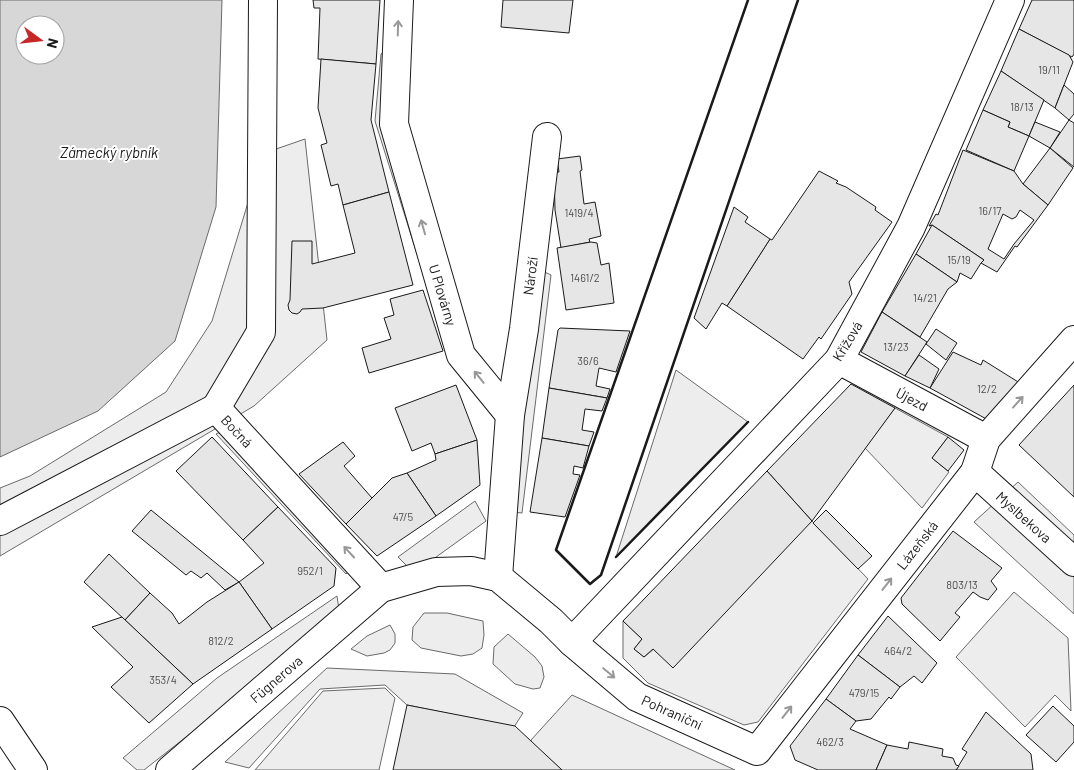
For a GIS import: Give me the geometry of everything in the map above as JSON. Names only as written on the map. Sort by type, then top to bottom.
[{"type":"street","points":[[216,408],[261,332],[263,0]]},
{"type":"street","name":"U Plovárny","points":[[399,0],[394,124],[461,355],[510,415]]},
{"type":"street","name":"Křížová","points":[[572,642],[838,360],[911,227],[1010,0]]},
{"type":"street","name":"Nároží","points":[[510,415],[524,329],[546,137]]},
{"type":"street","name":"Lázeňská","points":[[757,750],[975,472],[986,439],[1074,340]]},
{"type":"street","name":"Újezd","points":[[838,360],[986,439]]},
{"type":"street","name":"Bočná","points":[[0,521],[216,408],[381,588]]},
{"type":"street","points":[[381,588],[436,572],[471,571],[498,577],[510,415]]},
{"type":"street","name":"Myslbekova","points":[[975,472],[1074,562]]},
{"type":"street","name":"Pohraniční","points":[[498,577],[637,697],[757,750]]},
{"type":"street","name":"Fügnerova","points":[[170,770],[381,588]]},
{"type":"street","points":[[0,721],[33,770]]},
{"type":"shaded area","points":[[389,48],[447,349],[375,121],[381,54]]},
{"type":"shaded area","points":[[305,139],[327,340],[254,406],[0,556],[0,488],[30,476],[166,392],[212,321],[250,196],[253,157]]},
{"type":"shaded area","points":[[538,269],[551,275],[522,513],[512,512]]},
{"type":"shaded area","points":[[676,370],[748,422],[616,557]]},
{"type":"shaded area","points":[[895,408],[948,437],[932,458],[949,472],[922,508],[865,448]]},
{"type":"shaded area","points":[[225,430],[353,567],[346,574],[216,434]]},
{"type":"shaded area","points":[[1018,482],[1074,535],[1074,614],[974,522]]},
{"type":"shaded area","points":[[475,501],[486,521],[414,573],[398,557]]},
{"type":"shaded area","points":[[812,521],[868,579],[758,722],[744,725],[648,683],[623,658],[623,621],[642,639],[634,649],[644,657]]},
{"type":"shaded area","points":[[1014,592],[1068,638],[1071,711],[1055,695],[1025,727],[956,657]]},
{"type":"shaded area","points":[[337,596],[340,616],[144,770],[137,770],[123,758],[217,678]]},
{"type":"shaded area","points":[[424,613],[447,613],[483,621],[484,635],[482,648],[473,654],[461,656],[421,648],[412,640],[413,627]]},
{"type":"shaded area","points":[[390,625],[395,634],[395,643],[390,650],[367,656],[351,649],[367,636]]},
{"type":"shaded area","points":[[508,634],[535,657],[542,666],[544,677],[540,688],[533,689],[515,684],[493,664],[494,647]]},
{"type":"shaded area","points":[[327,668],[455,674],[523,713],[514,727],[407,705],[385,685],[320,689],[249,768],[225,762]]},
{"type":"shaded area","points":[[385,688],[395,698],[379,770],[255,770],[323,691]]},
{"type":"shaded area","points":[[572,695],[735,770],[562,770],[531,740]]},
{"type":"water","name":"Zámecký rybník","points":[[0,0],[222,0],[216,207],[175,341],[98,411],[0,457]]},
{"type":"building","points":[[313,0],[380,0],[376,64],[318,59],[320,8],[314,8]]},
{"type":"building","points":[[503,0],[573,0],[569,33],[501,27]]},
{"type":"building","points":[[1032,0],[1074,0],[1074,54],[1072,57],[1019,29]]},
{"type":"building","points":[[1019,29],[1069,55],[1073,62],[1055,108],[1001,71]]},
{"type":"building","points":[[321,59],[376,64],[371,120],[389,192],[343,205],[338,184],[331,186],[321,145],[327,143],[318,108]]},
{"type":"building","points":[[1001,71],[1044,100],[1029,136],[1008,127],[1010,122],[983,110]]},
{"type":"building","points":[[1064,85],[1074,94],[1074,114],[1069,120],[1055,108]]},
{"type":"building","points":[[983,110],[1010,122],[1008,127],[1029,136],[1014,171],[966,150]]},
{"type":"building","points":[[1069,120],[1074,123],[1074,167],[1050,148]]},
{"type":"building","points":[[1035,122],[1060,132],[1050,148],[1029,136]]},
{"type":"building","points":[[1050,148],[1073,168],[1048,205],[1023,184]]},
{"type":"building","points":[[963,150],[1014,171],[1023,184],[1048,205],[997,272],[981,263],[984,260],[932,225],[929,226],[936,214],[938,215]],"holes":[[[1020,210],[1034,220],[1004,259],[988,249],[1003,214],[1012,219],[1016,217]]]},
{"type":"building","points":[[580,156],[584,204],[595,202],[601,236],[589,239],[590,242],[561,248],[555,210],[554,172],[559,172],[557,159]]},
{"type":"building","points":[[819,171],[838,181],[836,183],[846,187],[876,207],[875,210],[892,222],[849,282],[852,294],[821,339],[819,337],[803,359],[727,306],[770,239],[772,240]]},
{"type":"building","points":[[389,192],[413,285],[323,308],[302,309],[297,314],[292,313],[288,305],[290,300],[292,241],[312,241],[312,264],[355,253],[343,205]]},
{"type":"building","points":[[734,207],[748,217],[745,222],[770,239],[727,306],[722,303],[706,329],[694,318]]},
{"type":"building","points":[[932,225],[984,260],[971,279],[960,273],[957,282],[916,254]]},
{"type":"building","points":[[591,242],[597,243],[601,265],[609,263],[614,303],[566,310],[557,248]]},
{"type":"building","points":[[916,254],[957,282],[948,289],[920,337],[882,312]]},
{"type":"building","points":[[423,290],[443,351],[369,373],[362,348],[391,339],[384,318],[394,315],[390,299]]},
{"type":"building","points":[[882,312],[927,342],[905,376],[861,352]]},
{"type":"building","points":[[560,328],[630,331],[616,372],[599,368],[596,386],[610,389],[607,398],[549,388],[558,330]]},
{"type":"building","points":[[936,329],[957,343],[946,360],[926,344]]},
{"type":"building","points":[[953,352],[981,365],[983,360],[1023,385],[990,421],[930,388]]},
{"type":"building","points":[[919,355],[939,369],[930,388],[905,376]]},
{"type":"building","points":[[851,384],[895,408],[812,521],[767,471]]},
{"type":"building","points":[[456,385],[477,440],[435,454],[431,443],[412,451],[395,408]]},
{"type":"building","points":[[1074,385],[1074,497],[1019,445]]},
{"type":"building","points":[[549,388],[607,398],[602,411],[585,409],[582,430],[594,432],[589,446],[542,438]]},
{"type":"building","points":[[212,437],[278,507],[243,540],[176,471]]},
{"type":"building","points":[[948,437],[964,450],[948,471],[932,458]]},
{"type":"building","points":[[542,438],[589,446],[583,468],[574,466],[573,474],[580,475],[565,517],[530,512]]},
{"type":"building","points":[[477,440],[480,485],[436,516],[407,473],[436,460],[435,454]]},
{"type":"building","points":[[343,442],[355,456],[344,466],[372,498],[346,524],[299,474]]},
{"type":"building","points":[[767,471],[812,521],[673,668],[653,649],[644,657],[634,649],[642,639],[623,621]]},
{"type":"building","points":[[407,473],[436,516],[377,556],[346,524],[392,478]]},
{"type":"building","points":[[278,507],[336,568],[334,586],[272,629],[239,582],[264,563],[243,540]]},
{"type":"building","points":[[151,510],[239,582],[225,590],[207,573],[201,578],[191,571],[186,575],[132,531]]},
{"type":"building","points":[[826,510],[872,556],[858,569],[813,523]]},
{"type":"building","points":[[953,531],[1002,568],[991,581],[997,589],[988,600],[973,592],[955,613],[960,617],[940,641],[902,604],[901,598]]},
{"type":"building","points":[[109,554],[150,593],[125,620],[84,582]]},
{"type":"building","points":[[239,582],[272,629],[193,684],[125,620],[150,593],[172,613],[179,624],[207,602]]},
{"type":"building","points":[[888,616],[937,663],[922,683],[914,676],[900,687],[858,655]]},
{"type":"building","points":[[122,617],[193,684],[149,723],[111,687],[133,667],[92,627]]},
{"type":"building","points":[[858,655],[900,687],[871,719],[856,721],[826,699]]},
{"type":"building","points":[[826,699],[856,721],[850,729],[887,745],[876,770],[818,770],[795,760],[790,746]]},
{"type":"building","points":[[407,705],[515,726],[562,770],[393,770]]},
{"type":"building","points":[[1053,706],[1074,726],[1074,742],[1056,762],[1026,735]]},
{"type":"building","points":[[986,712],[1031,754],[1033,770],[956,770],[967,752],[962,749]]},
{"type":"building","points":[[909,742],[943,749],[942,756],[953,758],[956,765],[959,766],[956,770],[876,770],[887,745],[908,749]]},
{"type":"wall","points":[[748,0],[556,550],[590,584],[601,575],[798,0]]},
{"type":"wall","points":[[616,557],[748,422]]}]
